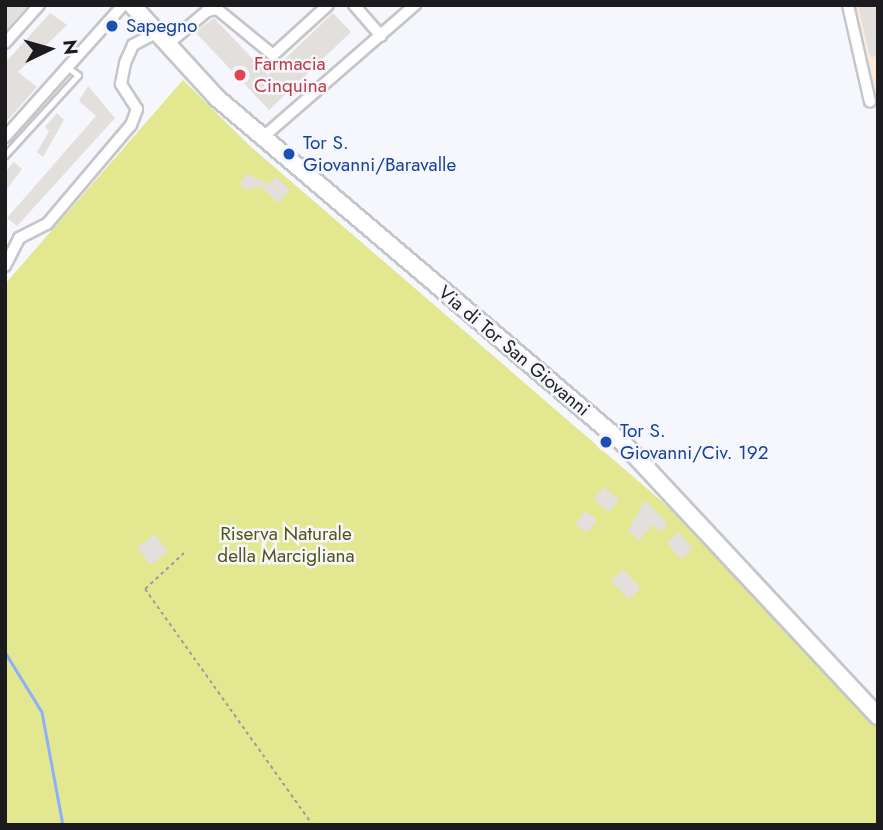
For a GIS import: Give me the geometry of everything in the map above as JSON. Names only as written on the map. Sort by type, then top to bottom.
[{"type":"street","points":[[5,43],[39,5]]},
{"type":"street","points":[[5,137],[123,5]]},
{"type":"street","name":"Via di Tor San Giovanni","points":[[132,5],[262,138],[624,444],[878,716]]},
{"type":"street","points":[[5,266],[19,238],[47,223],[131,125],[137,108],[121,84],[125,63],[133,45],[162,38],[207,11],[217,9],[272,55],[328,5]]},
{"type":"street","points":[[354,5],[381,36]]},
{"type":"street","points":[[262,138],[415,5]]},
{"type":"street","points":[[848,5],[870,102]]},
{"type":"lane","points":[[5,155],[78,75],[66,66]]},
{"type":"path","points":[[184,553],[145,589],[313,825]]},
{"type":"shaded area","points":[[843,5],[878,5],[878,108],[867,108]]},
{"type":"green space","name":"Riserva Naturale della Marcigliana","points":[[183,80],[251,147],[687,523],[878,729],[878,825],[5,825],[5,284]]},
{"type":"building","points":[[5,5],[28,5],[5,31]]},
{"type":"building","points":[[858,5],[878,8],[878,56],[870,57]]},
{"type":"building","points":[[50,13],[67,25],[18,72],[37,87],[5,123],[5,63]]},
{"type":"building","points":[[333,13],[351,32],[269,110],[195,32],[214,18],[268,75]]},
{"type":"building","points":[[88,86],[115,118],[17,226],[7,218],[96,116],[79,101]]},
{"type":"building","points":[[57,113],[64,120],[43,157],[37,152],[49,131],[45,127]]},
{"type":"building","points":[[14,162],[22,169],[5,192],[5,172]]},
{"type":"building","points":[[247,174],[269,184],[276,177],[290,190],[278,203],[261,186],[247,190],[239,184]]},
{"type":"building","points":[[604,487],[619,500],[609,512],[594,499]]},
{"type":"building","points":[[645,500],[668,524],[659,532],[652,525],[639,541],[628,531]]},
{"type":"building","points":[[585,511],[597,520],[587,533],[575,524]]},
{"type":"building","points":[[679,532],[693,549],[680,559],[667,542]]},
{"type":"building","points":[[155,534],[168,552],[150,565],[137,547]]},
{"type":"building","points":[[623,569],[641,588],[628,600],[611,581]]},
{"type":"waterway","points":[[5,652],[42,712],[63,825]]},
{"type":"place","name":"Sapegno","points":[[112,26]]},
{"type":"place","name":"Farmacia Cinquina","points":[[240,75]]},
{"type":"place","name":"Tor S. Giovanni/Baravalle","points":[[289,154]]},
{"type":"place","name":"Tor S. Giovanni/Civ. 192","points":[[606,442]]}]
